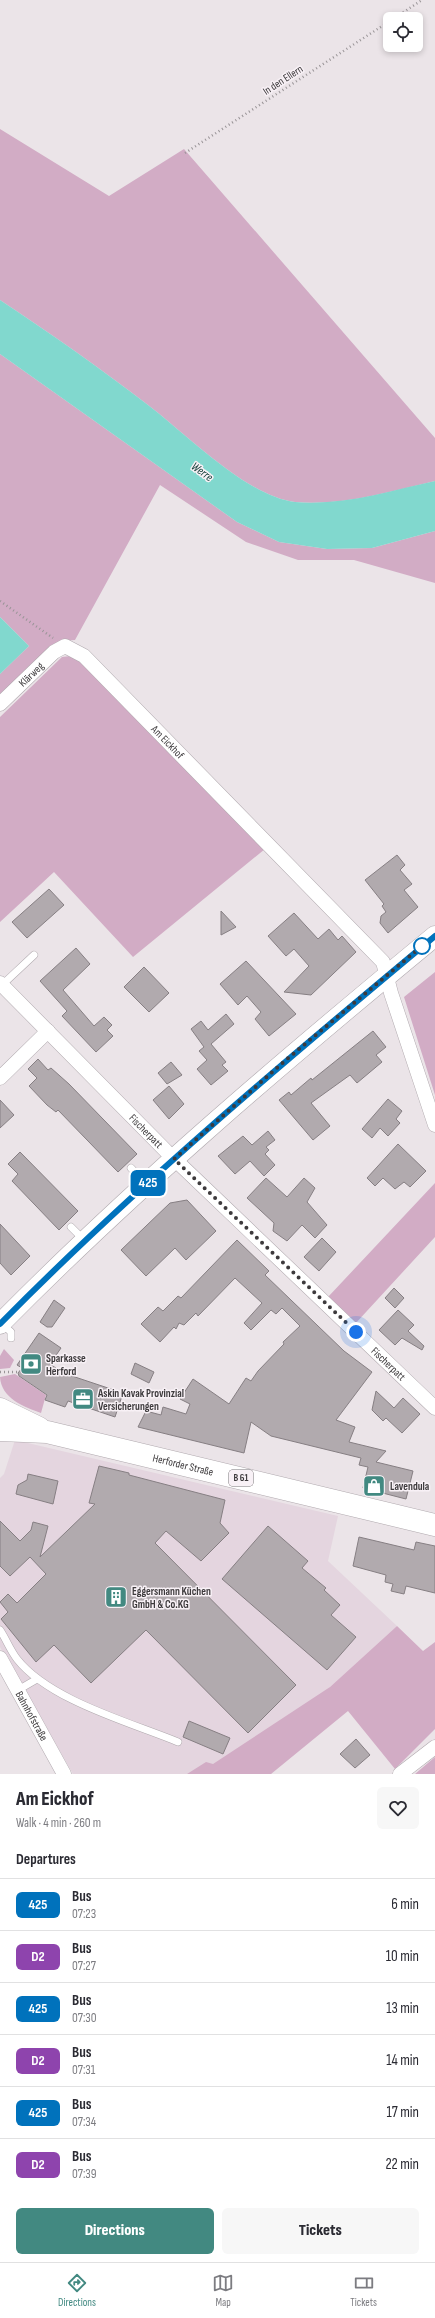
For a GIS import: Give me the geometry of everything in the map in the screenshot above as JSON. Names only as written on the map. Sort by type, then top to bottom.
[{"type":"main road","name":"Herforder Straße","points":[[0,1409],[47,1432]]},
{"type":"main road","name":"Herforder Straße","points":[[0,1430],[47,1432],[435,1525]]},
{"type":"street","name":"Klärweg","points":[[0,704],[54,652],[65,646]]},
{"type":"street","name":"Am Eickhof","points":[[65,646],[84,656],[382,962],[435,1125]]},
{"type":"street","points":[[4,1328],[85,1241],[146,1184],[286,1060],[435,936]]},
{"type":"street","name":"Fischerpatt","points":[[1,984],[174,1159],[435,1408]]},
{"type":"street","points":[[0,1078],[48,1031]]},
{"type":"street","name":"Bahnhofstraße","points":[[0,1658],[64,1774]]},
{"type":"street","points":[[400,1774],[435,1747]]},
{"type":"lane","points":[[1,984],[34,955]]},
{"type":"lane","points":[[131,1168],[146,1184]]},
{"type":"lane","points":[[71,1227],[85,1241]]},
{"type":"lane","points":[[0,1630],[17,1658],[37,1679],[58,1693],[178,1742]]},
{"type":"lane","points":[[18,1690],[37,1679]]},
{"type":"path","points":[[404,12],[422,0]]},
{"type":"path","name":"In den Ellern","points":[[185,153],[383,26]]},
{"type":"path","points":[[0,601],[65,646]]},
{"type":"path","points":[[0,1372],[17,1372]]},
{"type":"shaded area","points":[[0,129],[109,196],[184,149],[435,438],[435,481],[383,494],[331,502],[295,502],[277,498],[238,477],[112,378],[0,300]]},
{"type":"shaded area","points":[[0,354],[237,522],[279,542],[327,549],[372,548],[435,531],[435,583],[354,560],[298,560],[246,542],[160,485],[75,640],[59,641],[0,698],[0,674],[29,646],[0,617]]},
{"type":"shaded area","points":[[71,656],[79,661],[265,849],[133,957],[54,872],[0,922],[0,717],[62,657]]},
{"type":"shaded area","points":[[435,972],[435,1095],[404,997]]},
{"type":"shaded area","points":[[435,1183],[435,1237],[355,1324],[328,1297]]},
{"type":"shaded area","points":[[4,1349],[14,1360],[10,1368],[0,1369],[0,1356]]},
{"type":"shaded area","points":[[15,1374],[46,1395],[41,1413],[14,1401],[4,1391],[0,1377]]},
{"type":"shaded area","points":[[15,1440],[338,1516],[328,1561],[397,1626],[330,1687],[271,1774],[73,1774],[0,1647],[0,1478],[4,1474]]},
{"type":"shaded area","points":[[397,1626],[423,1651],[435,1642],[435,1729],[395,1769],[348,1711],[271,1774],[187,1774],[206,1762],[213,1764],[330,1687]]},
{"type":"shaded area","points":[[435,1757],[435,1774],[415,1774]]},
{"type":"water","name":"Werre","points":[[0,300],[112,378],[218,462],[238,477],[258,489],[277,498],[295,502],[313,503],[366,497],[435,481],[435,531],[372,548],[327,549],[279,542],[237,522],[0,354]]},
{"type":"water","points":[[0,617],[29,646],[0,674]]},
{"type":"building","points":[[397,855],[405,865],[400,870],[412,884],[404,890],[418,907],[388,933],[380,923],[381,916],[386,912],[382,906],[384,904],[365,880]]},
{"type":"building","points":[[49,889],[64,905],[27,938],[12,922]]},
{"type":"building","points":[[221,911],[236,927],[221,935]]},
{"type":"building","points":[[294,913],[318,939],[329,929],[338,940],[342,936],[356,952],[311,995],[284,992],[309,966],[294,949],[286,956],[268,936]]},
{"type":"building","points":[[76,948],[90,964],[63,990],[94,1026],[104,1017],[112,1025],[107,1030],[113,1036],[96,1052],[62,1016],[67,1011],[40,981]]},
{"type":"building","points":[[246,961],[296,1014],[269,1036],[255,1019],[261,1012],[247,996],[238,1005],[220,984]]},
{"type":"building","points":[[144,967],[169,993],[149,1012],[124,987]]},
{"type":"building","points":[[226,1014],[234,1024],[211,1044],[226,1062],[222,1065],[228,1071],[211,1085],[197,1069],[207,1060],[199,1051],[204,1047],[191,1029],[201,1021],[208,1030]]},
{"type":"building","points":[[373,1031],[386,1047],[376,1055],[382,1062],[357,1083],[350,1075],[311,1103],[330,1126],[313,1140],[279,1100],[289,1092],[291,1095],[311,1078],[312,1080]]},
{"type":"building","points":[[38,1059],[48,1070],[51,1068],[69,1084],[137,1154],[118,1172],[58,1110],[56,1112],[47,1105],[29,1086],[37,1078],[28,1069]]},
{"type":"building","points":[[171,1062],[182,1075],[167,1084],[158,1073]]},
{"type":"building","points":[[169,1086],[184,1104],[169,1119],[153,1100]]},
{"type":"building","points":[[388,1099],[402,1111],[396,1119],[400,1123],[388,1136],[380,1128],[372,1138],[362,1129]]},
{"type":"building","points":[[0,1100],[14,1115],[0,1128]]},
{"type":"building","points":[[268,1131],[275,1140],[266,1147],[269,1150],[265,1154],[275,1165],[264,1176],[250,1161],[235,1174],[218,1156],[243,1136],[252,1145]]},
{"type":"building","points":[[398,1144],[426,1171],[410,1187],[404,1182],[395,1189],[383,1178],[375,1186],[367,1178]]},
{"type":"building","points":[[20,1152],[78,1211],[59,1230],[12,1181],[18,1174],[8,1164]]},
{"type":"building","points":[[266,1178],[287,1197],[304,1178],[315,1188],[307,1202],[327,1225],[315,1238],[302,1225],[287,1241],[273,1231],[274,1223],[247,1198]]},
{"type":"building","points":[[187,1200],[216,1231],[186,1260],[175,1248],[146,1276],[121,1250],[170,1203]]},
{"type":"building","points":[[0,1224],[30,1256],[11,1275],[0,1263]]},
{"type":"building","points":[[322,1238],[336,1252],[319,1271],[304,1257]]},
{"type":"building","points":[[237,1240],[269,1271],[265,1275],[344,1351],[372,1372],[336,1420],[355,1427],[349,1442],[386,1451],[376,1462],[413,1471],[406,1499],[363,1488],[368,1467],[359,1465],[361,1458],[271,1436],[251,1422],[244,1453],[138,1427],[146,1411],[161,1415],[163,1407],[186,1414],[190,1404],[180,1399],[193,1379],[229,1404],[246,1378],[251,1381],[258,1371],[284,1344],[283,1342],[300,1326],[282,1308],[276,1314],[271,1310],[251,1330],[244,1323],[262,1303],[235,1278],[198,1316],[196,1313],[184,1325],[179,1323],[176,1329],[174,1327],[160,1342],[141,1324],[158,1307],[163,1311],[178,1296],[181,1298]]},
{"type":"building","points":[[394,1288],[404,1298],[395,1308],[385,1298]]},
{"type":"building","points":[[54,1300],[65,1308],[52,1327],[47,1327],[40,1322]]},
{"type":"building","points":[[398,1310],[414,1325],[408,1331],[424,1346],[422,1350],[402,1338],[395,1345],[379,1330]]},
{"type":"building","points":[[39,1333],[61,1348],[50,1364],[63,1373],[123,1393],[115,1417],[68,1401],[65,1407],[45,1400],[47,1395],[19,1376],[18,1373],[22,1368],[17,1365]]},
{"type":"building","points":[[135,1363],[154,1372],[149,1383],[131,1374]]},
{"type":"building","points":[[376,1391],[394,1408],[403,1398],[420,1414],[402,1433],[386,1418],[383,1421],[372,1410]]},
{"type":"building","name":"Eggersmann Küchen GmbH & Co.KG","points":[[99,1466],[225,1500],[220,1523],[229,1533],[201,1561],[166,1531],[155,1543],[296,1685],[248,1733],[146,1630],[91,1683],[54,1645],[36,1662],[1,1619],[8,1612],[0,1602],[8,1594],[17,1603],[46,1574],[30,1557],[10,1576],[0,1566],[0,1521],[20,1541],[31,1530],[33,1522],[48,1526],[40,1557],[95,1504],[89,1503]]},
{"type":"building","points":[[28,1474],[58,1481],[53,1504],[16,1494],[18,1485],[27,1480]]},
{"type":"building","points":[[268,1526],[308,1561],[302,1568],[326,1588],[324,1590],[340,1605],[331,1615],[356,1637],[327,1670],[222,1579]]},
{"type":"building","points":[[359,1537],[414,1550],[416,1542],[435,1546],[435,1593],[406,1586],[404,1594],[391,1591],[393,1584],[385,1582],[386,1575],[353,1566]]},
{"type":"building","points":[[189,1721],[230,1738],[223,1754],[183,1737]]},
{"type":"building","points":[[356,1739],[370,1755],[355,1768],[340,1754]]},
{"type":"bus line","name":"425","points":[[0,1324],[102,1225],[174,1159],[286,1060],[435,936]]},
{"type":"place","name":"Sparkasse Herford","points":[[31,1364]]},
{"type":"place","name":"Askin Kavak Provinzial Versicherungen","points":[[83,1399]]},
{"type":"place","name":"Lavendula","points":[[374,1486]]},
{"type":"place","name":"Eggersmann Küchen GmbH & Co.KG","points":[[116,1597]]},
{"type":"route","points":[[356,1332],[174,1159],[286,1060],[422,946]]}]
